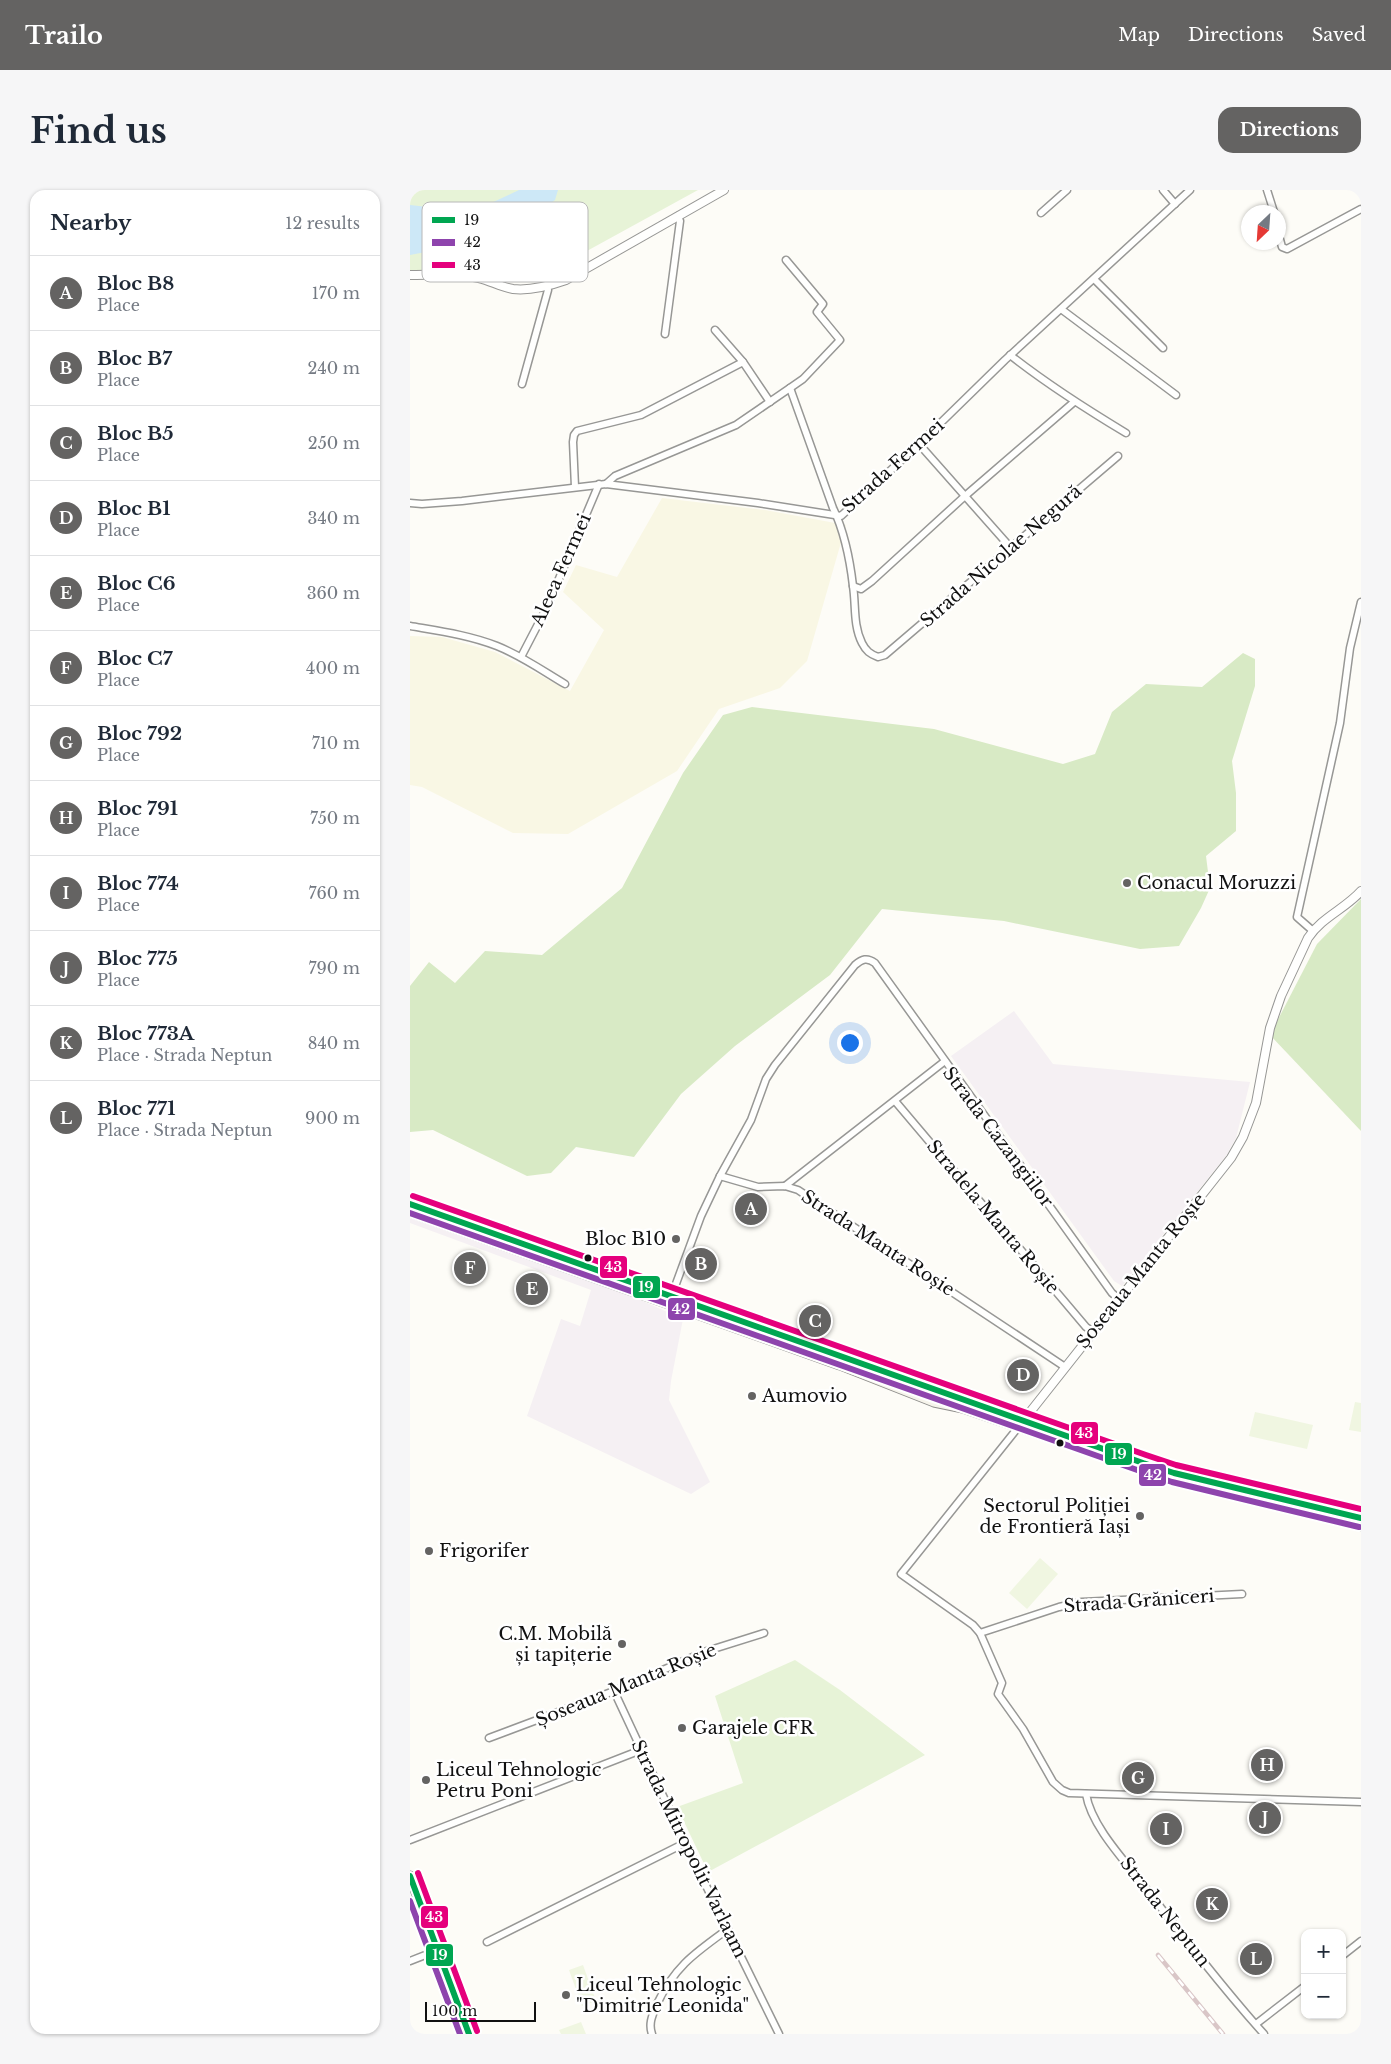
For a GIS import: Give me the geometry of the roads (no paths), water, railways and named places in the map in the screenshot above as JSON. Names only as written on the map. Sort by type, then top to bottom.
[{"type":"main road","points":[[410,1204],[670,1301]]},
{"type":"main road","points":[[410,1212],[1020,1424],[1172,1480],[1361,1526]]},
{"type":"main road","points":[[1020,1424],[1174,1473],[1361,1518]]},
{"type":"main road","points":[[410,1876],[469,2034]]},
{"type":"street","points":[[588,267],[724,190]]},
{"type":"street","points":[[1041,213],[1067,190]]},
{"type":"street","points":[[1163,190],[1175,204]]},
{"type":"street","name":"Strada Fermei","points":[[410,503],[462,501],[602,484],[758,503],[841,516],[919,444],[1010,355],[1190,190]]},
{"type":"street","points":[[1267,190],[1272,205]]},
{"type":"street","points":[[1286,248],[1361,209]]},
{"type":"street","points":[[665,334],[680,221],[678,216]]},
{"type":"street","points":[[602,484],[615,476],[736,425],[803,379],[840,340],[817,312],[823,304],[786,260]]},
{"type":"street","points":[[1094,279],[1163,348]]},
{"type":"street","points":[[492,282],[512,289],[528,289],[560,282]]},
{"type":"street","points":[[522,384],[548,290],[547,286]]},
{"type":"street","points":[[1061,309],[1176,395]]},
{"type":"street","points":[[716,330],[742,362],[770,402]]},
{"type":"street","points":[[1010,355],[1034,375],[1074,402],[1126,433]]},
{"type":"street","points":[[575,487],[573,442],[574,435],[577,432],[641,416],[742,362]]},
{"type":"street","points":[[790,388],[836,516],[840,520],[853,586],[861,589],[1074,402]]},
{"type":"street","points":[[919,444],[1010,548]]},
{"type":"street","name":"Strada Nicolae Negură","points":[[853,586],[855,620],[861,642],[872,655],[878,657],[885,656],[1118,456]]},
{"type":"street","name":"Aleea Fermei","points":[[521,656],[547,607],[602,484]]},
{"type":"street","points":[[1361,602],[1350,648],[1340,723],[1296,917],[1313,930],[1361,891]]},
{"type":"street","points":[[410,626],[471,638],[498,646],[521,656],[566,684]]},
{"type":"street","name":"Șoseaua Manta Roșie","points":[[980,1633],[974,1625],[901,1574],[1231,1158],[1243,1137],[1256,1103],[1270,1028],[1281,996],[1313,930]]},
{"type":"street","points":[[670,1301],[707,1202],[751,1120],[766,1079],[815,1013],[860,961],[865,959],[875,963],[944,1061]]},
{"type":"street","name":"Strada Cazangiilor","points":[[785,1186],[944,1061],[1112,1293],[1119,1299]]},
{"type":"street","name":"Stradela Manta Roșie","points":[[895,1101],[1092,1332]]},
{"type":"street","name":"Strada Manta Roșie","points":[[720,1176],[758,1187],[785,1186],[798,1190],[1065,1367]]},
{"type":"street","name":"Strada Grăniceri","points":[[980,1633],[1059,1606],[1082,1602],[1242,1594]]},
{"type":"street","name":"Șoseaua Manta Roșie","points":[[489,1738],[614,1691],[707,1651],[764,1633]]},
{"type":"street","points":[[980,1633],[1002,1683],[998,1694],[1023,1729],[1054,1782],[1068,1793],[1361,1802]]},
{"type":"street","name":"Strada Mitropolit Varlaam","points":[[614,1691],[685,1843],[780,2034]]},
{"type":"street","points":[[411,1838],[541,1790],[641,1750]]},
{"type":"street","name":"Strada Neptun","points":[[1086,1794],[1088,1806],[1112,1845],[1166,1915],[1264,2034]]},
{"type":"street","points":[[487,1942],[685,1843]]},
{"type":"street","points":[[652,2034],[650,2025],[653,2013],[665,1989],[679,1968],[689,1958],[728,1929]]},
{"type":"street","points":[[1346,1953],[1361,1941]]},
{"type":"street","points":[[410,1961],[438,1950]]},
{"type":"street","points":[[1256,2024],[1301,1989]]},
{"type":"water","points":[[519,190],[558,190],[555,200],[552,202],[493,202]]},
{"type":"water","points":[[410,205],[422,206],[422,253],[410,255]]},
{"type":"railway","points":[[1158,1955],[1223,2034]]},
{"type":"place","name":"Conacul Moruzzi","points":[[1127,883]]},
{"type":"place","name":"Bloc B8","points":[[751,1209]]},
{"type":"place","name":"Bloc B10","points":[[676,1239]]},
{"type":"place","name":"Bloc B7","points":[[701,1264]]},
{"type":"place","name":"Bloc C7","points":[[470,1268]]},
{"type":"place","name":"Bloc C6","points":[[532,1289]]},
{"type":"place","name":"Bloc B5","points":[[815,1321]]},
{"type":"place","name":"Bloc B1","points":[[1023,1375]]},
{"type":"place","name":"Aumovio","points":[[752,1396]]},
{"type":"place","name":"Sectorul Poliției de Frontieră Iași","points":[[1140,1516]]},
{"type":"place","name":"Frigorifer","points":[[429,1551]]},
{"type":"place","name":"C.M. Mobilă și tapițerie","points":[[622,1644]]},
{"type":"place","name":"Garajele CFR","points":[[682,1728]]},
{"type":"place","name":"Bloc 791","points":[[1267,1765]]},
{"type":"place","name":"Bloc 792","points":[[1138,1778]]},
{"type":"place","name":"Liceul Tehnologic Petru Poni","points":[[426,1780]]},
{"type":"place","name":"Bloc 775","points":[[1265,1818]]},
{"type":"place","name":"Bloc 774","points":[[1166,1829]]},
{"type":"place","name":"Bloc 773A","points":[[1212,1904]]},
{"type":"place","name":"Bloc 771","points":[[1256,1959]]},
{"type":"place","name":"Liceul Tehnologic \"Dimitrie Leonida\"","points":[[566,1995]]}]
